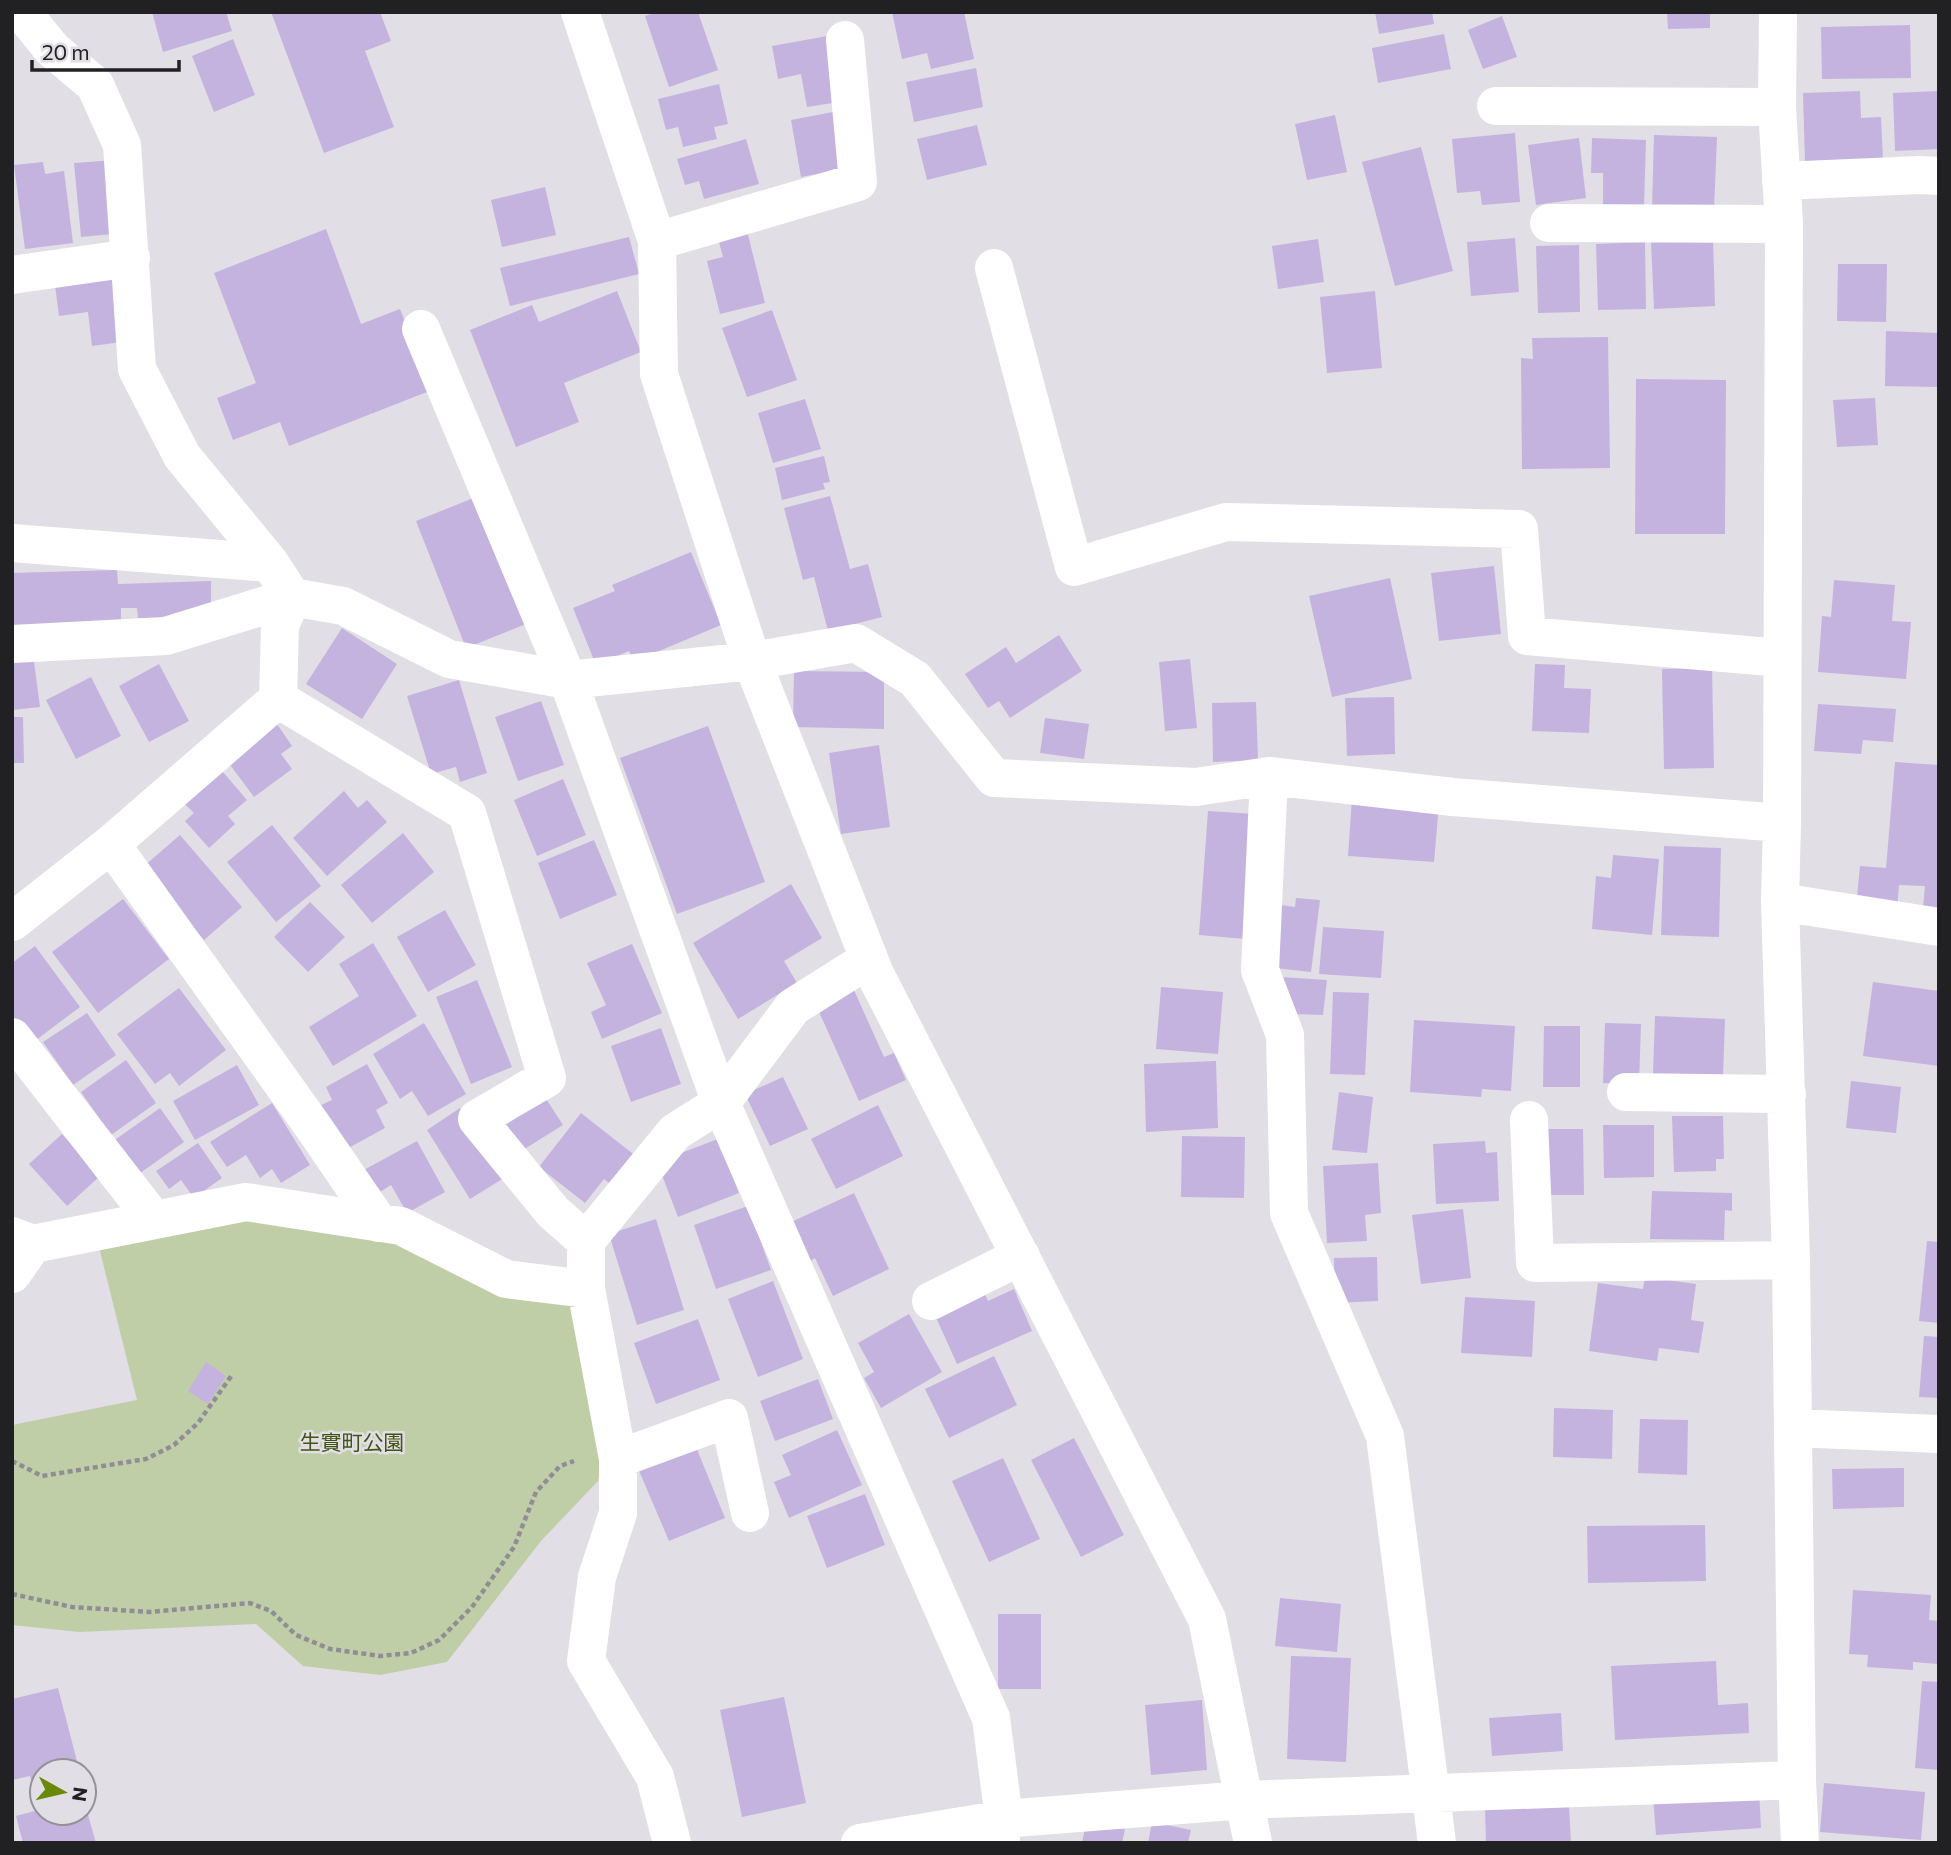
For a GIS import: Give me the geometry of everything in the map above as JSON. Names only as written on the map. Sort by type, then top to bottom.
[{"type":"street","points":[[22,12],[52,49],[95,85],[122,145],[137,369],[181,456],[270,563],[292,597]]},
{"type":"street","points":[[580,12],[657,241],[659,374],[752,661],[875,974],[1208,1619],[1253,1843]]},
{"type":"street","points":[[1778,12],[1777,107],[1784,224],[1780,902],[1791,1260],[1800,1843]]},
{"type":"street","points":[[657,241],[858,182],[845,40]]},
{"type":"street","points":[[1496,106],[1777,107]]},
{"type":"street","points":[[1782,181],[1939,176]]},
{"type":"street","points":[[1549,223],[1784,224]]},
{"type":"street","points":[[12,275],[131,258]]},
{"type":"street","points":[[994,268],[1074,567],[1226,522],[1520,530],[1527,636],[1782,658]]},
{"type":"street","points":[[421,329],[568,680],[721,1103],[991,1718],[1002,1831]]},
{"type":"street","points":[[12,543],[270,563]]},
{"type":"street","points":[[12,644],[166,636],[292,597],[343,606],[449,659],[568,680],[752,661],[856,643],[915,679],[994,778],[1196,787],[1269,776],[1453,797],[1782,823]]},
{"type":"street","points":[[12,922],[111,844],[278,699],[280,626],[292,597]]},
{"type":"street","points":[[278,699],[467,813],[547,1077],[477,1119],[553,1212],[586,1241]]},
{"type":"street","points":[[1269,776],[1260,970],[1285,1035],[1289,1213],[1385,1436],[1437,1843]]},
{"type":"street","points":[[111,844],[379,1223]]},
{"type":"street","points":[[1780,902],[1939,927]]},
{"type":"street","points":[[672,1843],[655,1777],[586,1661],[597,1577],[618,1513],[600,1458],[586,1289],[586,1241],[675,1132],[721,1103],[793,1007],[869,959]]},
{"type":"street","points":[[12,1037],[154,1220]]},
{"type":"street","points":[[1626,1092],[1787,1094]]},
{"type":"street","points":[[1529,1121],[1535,1263],[1791,1260]]},
{"type":"street","points":[[19,1251],[246,1202],[401,1226],[506,1279],[586,1289]]},
{"type":"street","points":[[931,1301],[1021,1256]]},
{"type":"street","points":[[600,1458],[729,1418],[750,1513]]},
{"type":"street","points":[[1793,1428],[1939,1434]]},
{"type":"street","points":[[860,1843],[1002,1831],[1244,1800],[1797,1780]]},
{"type":"path","points":[[12,1461],[42,1476],[146,1459],[174,1445],[198,1423],[233,1375]]},
{"type":"path","points":[[12,1594],[72,1607],[150,1612],[250,1603],[271,1611],[296,1634],[330,1649],[380,1656],[411,1653],[439,1640],[472,1607],[514,1547],[536,1492],[561,1466],[600,1458]]},
{"type":"green space","name":"生實町公園","points":[[244,1218],[333,1222],[580,1300],[606,1439],[598,1481],[541,1541],[447,1662],[380,1675],[303,1666],[256,1624],[79,1632],[12,1625],[12,1425],[137,1400],[98,1243]]},
{"type":"building","points":[[152,12],[226,12],[232,31],[163,52]]},
{"type":"building","points":[[271,12],[380,12],[391,41],[365,51],[394,127],[324,153]]},
{"type":"building","points":[[657,12],[698,12],[718,70],[669,87],[645,16]]},
{"type":"building","points":[[892,12],[964,12],[974,59],[931,69],[927,53],[902,59]]},
{"type":"building","points":[[1375,12],[1432,12],[1434,24],[1379,34]]},
{"type":"building","points":[[1667,12],[1710,12],[1710,28],[1668,29]]},
{"type":"building","points":[[1502,16],[1517,57],[1483,69],[1468,30]]},
{"type":"building","points":[[1910,25],[1911,78],[1822,79],[1821,27]]},
{"type":"building","points":[[1444,34],[1451,69],[1378,83],[1372,48]]},
{"type":"building","points":[[833,35],[845,101],[807,107],[801,74],[778,79],[772,46]]},
{"type":"building","points":[[233,39],[255,95],[214,112],[192,56]]},
{"type":"building","points":[[976,68],[983,107],[914,122],[906,82]]},
{"type":"building","points":[[719,84],[728,124],[714,127],[717,139],[683,147],[678,127],[666,130],[658,99]]},
{"type":"building","points":[[1860,91],[1861,118],[1881,117],[1883,160],[1805,163],[1803,93]]},
{"type":"building","points":[[1939,91],[1939,149],[1895,151],[1893,93]]},
{"type":"building","points":[[833,112],[843,169],[801,177],[791,120]]},
{"type":"building","points":[[1335,115],[1347,172],[1307,180],[1295,124]]},
{"type":"building","points":[[977,125],[987,165],[927,180],[917,139]]},
{"type":"building","points":[[1515,133],[1520,202],[1482,205],[1480,191],[1457,193],[1452,139]]},
{"type":"building","points":[[1654,135],[1717,137],[1714,209],[1652,208]]},
{"type":"building","points":[[1579,138],[1586,198],[1536,205],[1528,145]]},
{"type":"building","points":[[1592,138],[1646,140],[1644,206],[1603,205],[1603,173],[1591,173]]},
{"type":"building","points":[[746,139],[759,184],[704,199],[699,181],[685,185],[677,159]]},
{"type":"building","points":[[1421,147],[1453,271],[1395,286],[1362,162]]},
{"type":"building","points":[[116,160],[122,233],[81,237],[74,163]]},
{"type":"building","points":[[43,162],[45,174],[64,171],[73,243],[25,249],[14,165]]},
{"type":"building","points":[[545,187],[556,235],[502,247],[491,200]]},
{"type":"building","points":[[326,229],[361,324],[400,309],[432,390],[289,446],[280,422],[233,440],[217,398],[256,383],[214,273]]},
{"type":"building","points":[[747,231],[765,303],[720,314],[707,261],[723,257],[718,238]]},
{"type":"building","points":[[629,237],[639,274],[510,306],[500,268]]},
{"type":"building","points":[[1515,238],[1519,292],[1471,296],[1467,242]]},
{"type":"building","points":[[1318,239],[1324,282],[1278,289],[1272,246]]},
{"type":"building","points":[[1713,239],[1715,306],[1654,309],[1651,241]]},
{"type":"building","points":[[1645,242],[1646,309],[1598,310],[1596,244]]},
{"type":"building","points":[[1579,245],[1580,312],[1538,313],[1536,246]]},
{"type":"building","points":[[1838,264],[1887,264],[1886,322],[1837,321]]},
{"type":"building","points":[[120,277],[129,341],[92,346],[88,312],[59,316],[55,285]]},
{"type":"building","points":[[617,291],[641,352],[564,383],[579,422],[516,447],[470,330],[532,305],[539,322]]},
{"type":"building","points":[[1375,291],[1382,368],[1327,373],[1320,297]]},
{"type":"building","points":[[772,310],[797,380],[747,397],[722,328]]},
{"type":"building","points":[[1886,331],[1939,333],[1939,387],[1885,386]]},
{"type":"building","points":[[1608,337],[1610,468],[1522,469],[1521,358],[1533,359],[1532,338]]},
{"type":"building","points":[[1636,379],[1726,380],[1725,534],[1635,534]]},
{"type":"building","points":[[1875,398],[1878,445],[1837,447],[1833,400]]},
{"type":"building","points":[[805,399],[821,449],[773,463],[758,413]]},
{"type":"building","points":[[824,456],[830,482],[823,483],[825,489],[782,500],[775,468]]},
{"type":"building","points":[[481,495],[531,622],[466,648],[416,521]]},
{"type":"building","points":[[830,496],[850,569],[868,564],[882,617],[828,631],[814,577],[803,580],[784,508]]},
{"type":"building","points":[[691,552],[721,625],[633,662],[629,651],[596,665],[573,608],[615,591],[612,585]]},
{"type":"building","points":[[1494,566],[1501,634],[1439,641],[1431,573]]},
{"type":"building","points":[[117,570],[118,584],[211,581],[211,617],[138,618],[137,608],[121,608],[121,629],[12,632],[12,573]]},
{"type":"building","points":[[1390,578],[1412,679],[1332,697],[1309,596]]},
{"type":"building","points":[[1834,580],[1895,585],[1892,621],[1911,622],[1906,679],[1818,672],[1822,616],[1831,617]]},
{"type":"building","points":[[342,628],[397,664],[362,719],[306,684]]},
{"type":"building","points":[[1059,635],[1082,671],[1010,718],[999,701],[988,708],[965,674],[1006,647],[1016,663]]},
{"type":"building","points":[[33,654],[40,707],[12,710],[12,656]]},
{"type":"building","points":[[1190,659],[1197,728],[1165,731],[1159,662]]},
{"type":"building","points":[[159,664],[189,721],[149,742],[119,686]]},
{"type":"building","points":[[1535,664],[1565,665],[1564,688],[1591,689],[1589,733],[1532,731]]},
{"type":"building","points":[[1712,668],[1714,768],[1664,769],[1662,669]]},
{"type":"building","points":[[794,671],[884,672],[884,729],[793,727]]},
{"type":"building","points":[[91,677],[121,736],[76,759],[46,700]]},
{"type":"building","points":[[459,680],[487,773],[460,782],[456,767],[431,774],[407,696]]},
{"type":"building","points":[[1394,697],[1395,754],[1347,756],[1345,698]]},
{"type":"building","points":[[541,701],[564,765],[518,781],[495,717]]},
{"type":"building","points":[[1256,702],[1258,760],[1213,762],[1212,703]]},
{"type":"building","points":[[1818,704],[1896,709],[1893,742],[1863,740],[1861,754],[1814,751]]},
{"type":"building","points":[[12,717],[23,717],[24,763],[12,763]]},
{"type":"building","points":[[273,718],[292,746],[281,754],[292,769],[254,797],[222,754]]},
{"type":"building","points":[[1045,718],[1089,724],[1084,759],[1040,753]]},
{"type":"building","points":[[708,726],[765,882],[677,914],[620,758]]},
{"type":"building","points":[[879,745],[890,827],[841,834],[829,753]]},
{"type":"building","points":[[1895,762],[1939,765],[1939,909],[1923,908],[1925,886],[1899,885],[1897,910],[1856,907],[1860,866],[1886,868]]},
{"type":"building","points":[[217,765],[247,800],[228,816],[235,824],[209,848],[185,821],[194,813],[179,798]]},
{"type":"building","points":[[563,779],[586,835],[537,856],[514,800]]},
{"type":"building","points":[[344,791],[358,808],[367,800],[387,822],[327,876],[293,838]]},
{"type":"building","points":[[1352,798],[1439,804],[1434,862],[1348,856]]},
{"type":"building","points":[[1208,811],[1255,814],[1246,939],[1199,935]]},
{"type":"building","points":[[272,825],[321,886],[276,922],[227,862]]},
{"type":"building","points":[[403,833],[434,872],[372,923],[341,885]]},
{"type":"building","points":[[180,835],[242,907],[204,940],[143,867]]},
{"type":"building","points":[[594,840],[617,895],[560,919],[538,863]]},
{"type":"building","points":[[1664,846],[1721,848],[1719,937],[1661,935]]},
{"type":"building","points":[[1613,855],[1659,859],[1652,935],[1592,929],[1596,876],[1611,878]]},
{"type":"building","points":[[791,884],[822,938],[784,961],[797,983],[738,1019],[693,943]]},
{"type":"building","points":[[1296,898],[1320,900],[1311,972],[1265,967],[1273,904],[1295,907]]},
{"type":"building","points":[[123,899],[169,959],[98,1013],[52,952]]},
{"type":"building","points":[[310,902],[345,937],[308,972],[274,937]]},
{"type":"building","points":[[445,910],[476,965],[428,992],[397,937]]},
{"type":"building","points":[[1323,927],[1384,931],[1381,978],[1319,974]]},
{"type":"building","points":[[373,943],[417,1016],[333,1066],[309,1027],[359,996],[339,964]]},
{"type":"building","points":[[632,944],[662,1013],[602,1039],[591,1012],[606,1005],[587,963]]},
{"type":"building","points":[[35,946],[80,1007],[32,1043],[12,1016],[12,963]]},
{"type":"building","points":[[1281,977],[1327,980],[1323,1015],[1291,1014]]},
{"type":"building","points":[[477,980],[512,1067],[471,1084],[436,997]]},
{"type":"building","points":[[1873,982],[1939,991],[1939,1066],[1863,1056]]},
{"type":"building","points":[[1161,987],[1223,992],[1218,1054],[1156,1049]]},
{"type":"building","points":[[179,988],[226,1050],[179,1086],[170,1073],[155,1084],[117,1034]]},
{"type":"building","points":[[853,988],[884,1057],[894,1053],[906,1080],[859,1101],[816,1005]]},
{"type":"building","points":[[1333,992],[1369,993],[1365,1075],[1330,1074]]},
{"type":"building","points":[[87,1013],[116,1055],[73,1085],[43,1042]]},
{"type":"building","points":[[1655,1016],[1725,1019],[1723,1077],[1653,1074]]},
{"type":"building","points":[[1414,1020],[1515,1026],[1511,1091],[1482,1089],[1481,1097],[1410,1092]]},
{"type":"building","points":[[424,1023],[466,1094],[428,1116],[412,1091],[400,1099],[373,1054]]},
{"type":"building","points":[[1605,1023],[1641,1024],[1639,1084],[1603,1083]]},
{"type":"building","points":[[1544,1026],[1580,1026],[1580,1087],[1543,1087]]},
{"type":"building","points":[[661,1028],[681,1084],[631,1102],[611,1046]]},
{"type":"building","points":[[126,1060],[156,1103],[111,1135],[81,1092]]},
{"type":"building","points":[[1216,1061],[1218,1128],[1146,1132],[1144,1064]]},
{"type":"building","points":[[367,1064],[388,1103],[376,1110],[385,1128],[343,1151],[319,1106],[332,1100],[326,1087]]},
{"type":"building","points":[[237,1065],[259,1105],[195,1140],[173,1101]]},
{"type":"building","points":[[783,1077],[808,1129],[770,1146],[745,1094]]},
{"type":"building","points":[[1851,1081],[1901,1087],[1896,1133],[1846,1128]]},
{"type":"building","points":[[541,1091],[563,1125],[518,1153],[502,1127],[519,1116]]},
{"type":"building","points":[[1339,1092],[1373,1097],[1367,1153],[1332,1150]]},
{"type":"building","points":[[272,1103],[310,1165],[281,1183],[272,1169],[260,1178],[246,1155],[227,1167],[210,1142]]},
{"type":"building","points":[[878,1105],[903,1156],[836,1189],[811,1139]]},
{"type":"building","points":[[160,1108],[184,1142],[133,1178],[109,1144]]},
{"type":"building","points":[[460,1108],[504,1178],[470,1199],[427,1130]]},
{"type":"building","points":[[581,1113],[637,1157],[614,1187],[604,1179],[585,1203],[539,1167]]},
{"type":"building","points":[[1672,1116],[1723,1116],[1724,1159],[1716,1159],[1716,1171],[1674,1172]]},
{"type":"building","points":[[1603,1125],[1654,1125],[1654,1177],[1604,1178]]},
{"type":"building","points":[[1538,1129],[1583,1129],[1584,1195],[1539,1195]]},
{"type":"building","points":[[62,1134],[99,1177],[67,1206],[29,1164]]},
{"type":"building","points":[[1182,1136],[1245,1137],[1244,1198],[1181,1197]]},
{"type":"building","points":[[718,1139],[739,1193],[678,1217],[657,1162]]},
{"type":"building","points":[[417,1141],[445,1192],[407,1213],[391,1185],[375,1195],[362,1171]]},
{"type":"building","points":[[1485,1141],[1486,1153],[1497,1152],[1499,1201],[1436,1204],[1433,1144]]},
{"type":"building","points":[[198,1143],[222,1178],[194,1198],[181,1180],[169,1189],[156,1171]]},
{"type":"building","points":[[1378,1163],[1381,1213],[1365,1215],[1367,1241],[1327,1243],[1323,1166]]},
{"type":"building","points":[[1652,1191],[1732,1193],[1732,1211],[1725,1210],[1724,1240],[1650,1239]]},
{"type":"building","points":[[854,1193],[889,1269],[833,1296],[815,1258],[807,1263],[789,1223]]},
{"type":"building","points":[[748,1206],[771,1270],[716,1289],[694,1225]]},
{"type":"building","points":[[1463,1209],[1471,1278],[1421,1284],[1412,1215]]},
{"type":"building","points":[[656,1219],[684,1310],[637,1325],[609,1234]]},
{"type":"building","points":[[1927,1241],[1939,1242],[1939,1323],[1919,1321]]},
{"type":"building","points":[[1377,1257],[1378,1301],[1335,1303],[1334,1258]]},
{"type":"building","points":[[1645,1277],[1696,1284],[1691,1320],[1704,1322],[1699,1353],[1659,1348],[1657,1361],[1589,1351],[1598,1283],[1643,1289]]},
{"type":"building","points":[[773,1281],[803,1359],[758,1377],[728,1299]]},
{"type":"building","points":[[1014,1289],[1032,1331],[957,1364],[934,1313],[984,1292],[988,1301]]},
{"type":"building","points":[[1465,1297],[1535,1301],[1532,1357],[1461,1353]]},
{"type":"building","points":[[909,1314],[942,1372],[881,1408],[864,1378],[874,1372],[858,1343]]},
{"type":"building","points":[[698,1319],[720,1380],[656,1404],[634,1343]]},
{"type":"building","points":[[1924,1336],[1939,1337],[1939,1398],[1919,1397]]},
{"type":"building","points":[[994,1356],[1017,1405],[949,1438],[925,1389]]},
{"type":"building","points":[[206,1362],[226,1376],[208,1404],[188,1391]]},
{"type":"building","points":[[818,1379],[833,1419],[775,1441],[760,1401]]},
{"type":"building","points":[[1554,1408],[1613,1410],[1612,1459],[1553,1457]]},
{"type":"building","points":[[1640,1419],[1688,1420],[1687,1475],[1638,1473]]},
{"type":"building","points":[[837,1430],[862,1485],[789,1518],[774,1482],[791,1475],[782,1455]]},
{"type":"building","points":[[1074,1438],[1124,1535],[1081,1557],[1031,1460]]},
{"type":"building","points":[[694,1442],[725,1518],[669,1541],[637,1466]]},
{"type":"building","points":[[1003,1458],[1040,1539],[989,1562],[952,1481]]},
{"type":"building","points":[[1904,1468],[1904,1507],[1833,1509],[1832,1469]]},
{"type":"building","points":[[865,1494],[885,1545],[827,1568],[807,1516]]},
{"type":"building","points":[[1705,1525],[1706,1581],[1588,1583],[1587,1526]]},
{"type":"building","points":[[1853,1590],[1931,1595],[1929,1620],[1939,1621],[1938,1664],[1913,1662],[1913,1670],[1867,1667],[1868,1655],[1849,1654]]},
{"type":"building","points":[[1280,1598],[1341,1604],[1337,1652],[1275,1646]]},
{"type":"building","points":[[998,1614],[1041,1614],[1041,1689],[998,1689]]},
{"type":"building","points":[[1291,1656],[1351,1658],[1346,1762],[1287,1759]]},
{"type":"building","points":[[1716,1661],[1718,1705],[1748,1703],[1749,1733],[1615,1740],[1611,1666]]},
{"type":"building","points":[[1922,1681],[1939,1682],[1939,1770],[1915,1768]]},
{"type":"building","points":[[58,1688],[76,1757],[28,1757],[28,1776],[12,1780],[12,1699]]},
{"type":"building","points":[[784,1697],[806,1803],[742,1817],[720,1710]]},
{"type":"building","points":[[1202,1700],[1207,1770],[1151,1775],[1145,1705]]},
{"type":"building","points":[[1561,1713],[1563,1751],[1492,1756],[1489,1718]]},
{"type":"building","points":[[1824,1783],[1925,1792],[1921,1840],[1820,1832]]},
{"type":"building","points":[[1759,1790],[1761,1828],[1656,1835],[1653,1797]]},
{"type":"building","points":[[1569,1806],[1571,1843],[1486,1843],[1485,1808]]},
{"type":"building","points":[[28,1813],[28,1827],[91,1827],[96,1843],[23,1843],[16,1816]]},
{"type":"building","points":[[1086,1822],[1125,1829],[1122,1843],[1082,1843]]},
{"type":"building","points":[[1152,1822],[1191,1830],[1188,1843],[1148,1843]]}]
